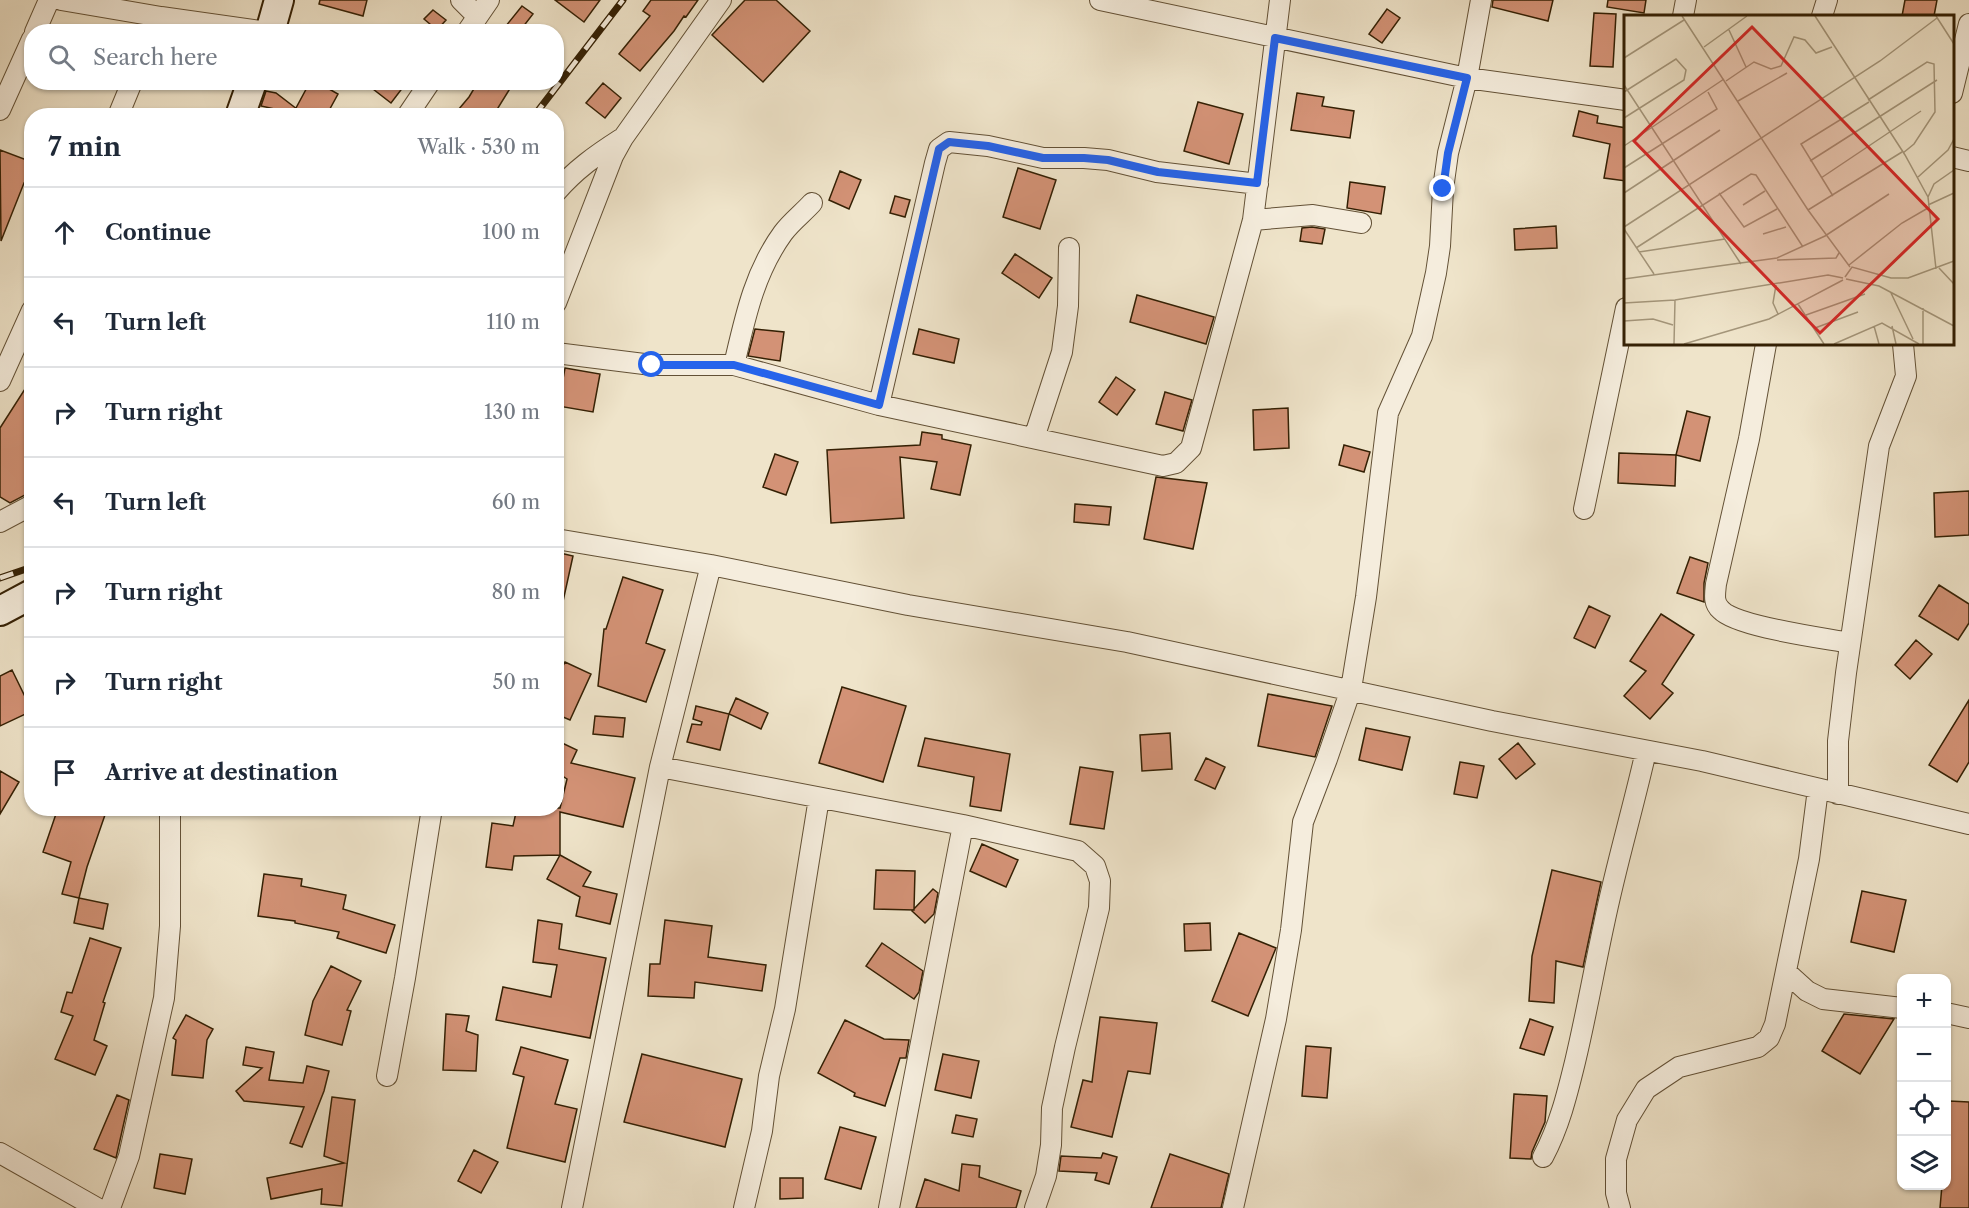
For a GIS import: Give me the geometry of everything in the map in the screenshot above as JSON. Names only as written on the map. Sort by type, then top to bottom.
[{"type":"street","points":[[38,24],[49,0]]},
{"type":"street","points":[[61,0],[158,24]]},
{"type":"street","points":[[272,24],[279,0]]},
{"type":"street","points":[[461,0],[478,16]]},
{"type":"street","points":[[564,282],[613,156],[623,138],[721,0]]},
{"type":"street","points":[[1100,0],[1467,78],[1624,100]]},
{"type":"street","points":[[564,354],[652,365],[734,365],[879,405],[1163,466],[1176,463],[1191,448],[1253,220],[1280,0]]},
{"type":"street","points":[[1233,1208],[1276,1019],[1291,930],[1303,822],[1351,689],[1366,597],[1388,413],[1422,336],[1440,246],[1443,189],[1448,153],[1467,78],[1480,0]]},
{"type":"street","points":[[1683,15],[1686,0]]},
{"type":"street","points":[[1822,15],[1827,0]]},
{"type":"street","points":[[1954,89],[1969,24]]},
{"type":"street","points":[[0,110],[24,57]]},
{"type":"street","points":[[121,108],[129,90]]},
{"type":"street","points":[[243,108],[249,90]]},
{"type":"street","points":[[412,108],[425,90]]},
{"type":"street","points":[[564,183],[593,156],[623,138]]},
{"type":"street","points":[[879,405],[935,163],[939,149],[949,142],[988,146],[1043,158],[1108,160],[1158,172],[1257,183]]},
{"type":"street","points":[[1954,157],[1969,161]]},
{"type":"street","points":[[734,365],[750,299],[765,262],[784,232],[812,203]]},
{"type":"street","points":[[1253,220],[1313,215],[1361,223]]},
{"type":"street","points":[[1034,438],[1062,352],[1068,306],[1069,248]]},
{"type":"street","points":[[1584,509],[1624,318]]},
{"type":"street","points":[[0,381],[24,328]]},
{"type":"street","points":[[1766,345],[1749,439],[1714,599],[1720,610],[1732,618],[1775,629],[1850,643]]},
{"type":"street","points":[[1838,794],[1838,741],[1850,643],[1879,446],[1906,376],[1903,345]]},
{"type":"street","points":[[0,522],[24,509]]},
{"type":"street","points":[[564,540],[711,565],[908,604],[1127,642],[1492,721],[1702,761],[1969,824]]},
{"type":"street","points":[[572,1208],[660,767],[711,565]]},
{"type":"street","points":[[0,611],[24,598]]},
{"type":"street","points":[[1543,1157],[1555,1135],[1566,1101],[1620,852],[1646,751]]},
{"type":"street","points":[[660,767],[963,825],[1078,851],[1095,866],[1100,881],[1099,908],[1065,1047],[1052,1108],[1051,1145],[1046,1176],[1035,1208]]},
{"type":"street","points":[[1620,1208],[1616,1193],[1616,1159],[1627,1120],[1646,1089],[1679,1067],[1758,1047],[1769,1038],[1775,1024],[1809,859],[1818,789]]},
{"type":"street","points":[[744,1208],[762,1131],[769,1076],[785,1009],[819,798]]},
{"type":"street","points":[[110,1208],[129,1156],[164,998],[170,926],[170,816]]},
{"type":"street","points":[[387,1076],[431,816]]},
{"type":"street","points":[[889,1208],[963,825]]},
{"type":"street","points":[[1786,972],[1807,991],[1823,999],[1897,1007]]},
{"type":"street","points":[[1951,1014],[1969,1018]]},
{"type":"street","points":[[0,1153],[97,1208]]},
{"type":"building","points":[[320,0],[367,0],[363,16],[319,4]]},
{"type":"building","points":[[555,0],[600,0],[584,22]]},
{"type":"building","points":[[651,0],[698,0],[640,71],[619,54],[650,16],[643,11]]},
{"type":"building","points":[[745,0],[776,0],[810,31],[763,82],[712,35]]},
{"type":"building","points":[[1493,0],[1553,0],[1548,21],[1492,7]]},
{"type":"building","points":[[1608,0],[1646,0],[1644,13],[1607,7]]},
{"type":"building","points":[[1905,0],[1937,0],[1934,15],[1902,15]]},
{"type":"building","points":[[522,6],[533,14],[525,24],[507,24]]},
{"type":"building","points":[[1387,9],[1400,18],[1382,43],[1369,34]]},
{"type":"building","points":[[433,10],[446,20],[442,24],[430,24],[424,19]]},
{"type":"building","points":[[1594,13],[1616,14],[1613,67],[1590,66]]},
{"type":"building","points":[[603,83],[621,98],[605,118],[586,103]]},
{"type":"building","points":[[306,90],[331,90],[338,94],[330,108],[296,108]]},
{"type":"building","points":[[374,90],[401,90],[391,103]]},
{"type":"building","points":[[473,90],[509,90],[498,108],[460,108]]},
{"type":"building","points":[[266,91],[276,93],[296,108],[270,108],[261,106]]},
{"type":"building","points":[[1297,93],[1324,97],[1322,106],[1354,111],[1350,138],[1291,130]]},
{"type":"building","points":[[1198,102],[1243,114],[1229,164],[1184,151]]},
{"type":"building","points":[[1579,111],[1598,116],[1597,123],[1624,128],[1624,181],[1604,178],[1610,144],[1573,136]]},
{"type":"building","points":[[0,150],[24,159],[24,183],[1,241]]},
{"type":"building","points":[[1018,168],[1056,180],[1040,229],[1003,217]]},
{"type":"building","points":[[840,171],[861,180],[849,209],[829,200]]},
{"type":"building","points":[[1350,182],[1385,187],[1381,214],[1347,208]]},
{"type":"building","points":[[895,196],[910,200],[905,217],[890,213]]},
{"type":"building","points":[[1556,226],[1557,248],[1515,250],[1514,229]]},
{"type":"building","points":[[1302,228],[1325,229],[1322,244],[1300,241]]},
{"type":"building","points":[[1015,254],[1052,278],[1039,298],[1002,273]]},
{"type":"building","points":[[1137,295],[1214,317],[1206,344],[1130,322]]},
{"type":"building","points":[[755,329],[784,332],[780,361],[748,356]]},
{"type":"building","points":[[919,329],[959,339],[954,363],[913,354]]},
{"type":"building","points":[[565,368],[600,374],[593,412],[564,407]]},
{"type":"building","points":[[1116,377],[1135,390],[1117,415],[1099,402]]},
{"type":"building","points":[[24,390],[24,496],[10,503],[0,497],[0,428]]},
{"type":"building","points":[[1165,392],[1192,400],[1183,431],[1156,424]]},
{"type":"building","points":[[1288,408],[1289,448],[1254,450],[1253,410]]},
{"type":"building","points":[[1687,411],[1710,417],[1700,461],[1676,455]]},
{"type":"building","points":[[922,432],[942,435],[942,439],[971,445],[960,495],[931,489],[937,462],[900,457],[904,518],[831,523],[827,450],[920,445]]},
{"type":"building","points":[[1344,445],[1370,452],[1364,472],[1339,465]]},
{"type":"building","points":[[1619,453],[1676,455],[1675,486],[1618,483]]},
{"type":"building","points":[[775,454],[798,462],[786,495],[763,487]]},
{"type":"building","points":[[1156,477],[1207,483],[1193,549],[1144,539]]},
{"type":"building","points":[[1969,491],[1969,535],[1935,537],[1934,493]]},
{"type":"building","points":[[1075,504],[1111,507],[1109,525],[1074,522]]},
{"type":"building","points":[[564,554],[573,556],[564,597]]},
{"type":"building","points":[[1690,557],[1708,563],[1704,583],[1704,602],[1677,593]]},
{"type":"building","points":[[623,577],[663,590],[646,643],[665,650],[646,702],[598,686],[604,629],[606,629]]},
{"type":"building","points":[[1939,585],[1969,604],[1969,623],[1958,640],[1919,616]]},
{"type":"building","points":[[1589,606],[1610,616],[1595,648],[1574,638]]},
{"type":"building","points":[[1661,614],[1694,635],[1662,684],[1673,693],[1650,719],[1624,696],[1646,671],[1630,661]]},
{"type":"building","points":[[1916,640],[1932,654],[1910,679],[1895,665]]},
{"type":"building","points":[[565,662],[591,674],[570,720],[564,717]]},
{"type":"building","points":[[12,670],[24,695],[24,715],[0,726],[0,676]]},
{"type":"building","points":[[842,687],[906,706],[883,782],[819,763]]},
{"type":"building","points":[[1268,694],[1332,706],[1315,757],[1258,746]]},
{"type":"building","points":[[736,698],[768,713],[761,729],[729,714]]},
{"type":"building","points":[[1969,700],[1969,762],[1957,782],[1929,765]]},
{"type":"building","points":[[696,706],[729,714],[720,750],[687,742],[692,724],[701,725],[702,722],[693,719]]},
{"type":"building","points":[[595,716],[625,718],[623,737],[593,734]]},
{"type":"building","points":[[1366,728],[1410,737],[1402,770],[1359,760]]},
{"type":"building","points":[[1170,733],[1172,769],[1142,771],[1140,735]]},
{"type":"building","points":[[925,738],[1010,754],[1001,811],[970,806],[974,777],[918,766]]},
{"type":"building","points":[[1518,743],[1535,764],[1516,779],[1499,759]]},
{"type":"building","points":[[564,744],[577,750],[571,763],[635,778],[623,827],[564,813],[564,791],[567,779],[564,777]]},
{"type":"building","points":[[1206,758],[1225,767],[1215,789],[1195,780]]},
{"type":"building","points":[[1460,762],[1484,766],[1477,798],[1454,794]]},
{"type":"building","points":[[1080,767],[1113,772],[1104,829],[1070,824]]},
{"type":"building","points":[[0,771],[19,782],[0,814]]},
{"type":"building","points":[[55,816],[105,816],[79,898],[62,894],[71,862],[43,852]]},
{"type":"building","points":[[515,816],[560,816],[560,855],[514,856],[512,870],[486,867],[492,823],[513,826]]},
{"type":"building","points":[[982,844],[1018,860],[1006,887],[970,871]]},
{"type":"building","points":[[560,855],[591,872],[583,886],[617,894],[610,924],[576,916],[580,897],[547,879]]},
{"type":"building","points":[[876,870],[915,871],[914,910],[874,909]]},
{"type":"building","points":[[1552,870],[1601,882],[1583,967],[1556,961],[1554,1003],[1529,1001],[1532,956]]},
{"type":"building","points":[[264,874],[302,879],[301,886],[346,895],[343,909],[395,925],[386,953],[337,938],[339,932],[295,923],[295,921],[258,916]]},
{"type":"building","points":[[933,889],[938,893],[934,914],[925,923],[912,911]]},
{"type":"building","points":[[1862,891],[1906,900],[1894,952],[1851,942]]},
{"type":"building","points":[[79,898],[108,904],[103,929],[74,923]]},
{"type":"building","points":[[538,920],[562,924],[559,949],[606,958],[590,1038],[496,1020],[503,987],[551,997],[557,965],[533,962]]},
{"type":"building","points":[[665,920],[712,926],[708,957],[766,965],[762,991],[695,982],[694,998],[648,996],[650,964],[660,964]]},
{"type":"building","points":[[1210,923],[1211,950],[1185,951],[1184,924]]},
{"type":"building","points":[[1239,933],[1276,948],[1248,1016],[1212,1001]]},
{"type":"building","points":[[90,938],[121,948],[103,1002],[105,1003],[94,1040],[107,1046],[95,1075],[55,1059],[73,1016],[61,1012],[67,992],[72,993]]},
{"type":"building","points":[[882,943],[923,971],[919,992],[914,999],[866,966]]},
{"type":"building","points":[[331,966],[361,981],[347,1010],[351,1011],[342,1045],[305,1035],[313,1001]]},
{"type":"building","points":[[446,1014],[469,1016],[466,1031],[478,1035],[476,1071],[443,1070]]},
{"type":"building","points":[[1844,1014],[1894,1019],[1860,1074],[1822,1051]]},
{"type":"building","points":[[186,1015],[213,1029],[207,1040],[203,1078],[172,1075],[176,1040],[173,1038]]},
{"type":"building","points":[[1100,1017],[1157,1023],[1150,1074],[1128,1071],[1112,1137],[1071,1127],[1083,1080],[1092,1082]]},
{"type":"building","points":[[1530,1019],[1553,1027],[1544,1055],[1520,1048]]},
{"type":"building","points":[[845,1020],[884,1039],[909,1040],[906,1058],[900,1058],[885,1106],[854,1096],[855,1093],[818,1073]]},
{"type":"building","points":[[1306,1046],[1331,1048],[1327,1098],[1302,1096]]},
{"type":"building","points":[[246,1047],[274,1052],[269,1080],[303,1083],[307,1066],[329,1071],[324,1091],[302,1147],[290,1143],[304,1107],[244,1101],[236,1091],[262,1068],[243,1065]]},
{"type":"building","points":[[521,1047],[568,1060],[555,1104],[577,1109],[565,1162],[507,1148],[524,1077],[513,1074]]},
{"type":"building","points":[[642,1054],[742,1079],[725,1147],[624,1122]]},
{"type":"building","points":[[943,1054],[979,1061],[971,1098],[935,1090]]},
{"type":"building","points":[[1514,1094],[1547,1096],[1545,1122],[1531,1159],[1510,1158]]},
{"type":"building","points":[[117,1095],[129,1100],[116,1158],[94,1149]]},
{"type":"building","points":[[332,1097],[355,1100],[342,1206],[321,1204],[322,1189],[271,1199],[267,1178],[344,1163],[324,1156]]},
{"type":"building","points":[[1951,1101],[1969,1102],[1969,1208],[1940,1208],[1942,1190],[1951,1190]]},
{"type":"building","points":[[956,1115],[977,1119],[973,1137],[952,1133]]},
{"type":"building","points":[[840,1127],[876,1137],[861,1189],[825,1179]]},
{"type":"building","points":[[474,1150],[498,1162],[481,1193],[458,1181]]},
{"type":"building","points":[[1103,1153],[1117,1157],[1109,1184],[1095,1180],[1097,1173],[1059,1171],[1061,1156],[1101,1158]]},
{"type":"building","points":[[160,1154],[192,1159],[185,1194],[154,1188]]},
{"type":"building","points":[[1170,1154],[1229,1174],[1221,1208],[1151,1208]]},
{"type":"building","points":[[962,1164],[980,1166],[979,1177],[1021,1191],[1016,1208],[916,1208],[925,1179],[959,1191]]},
{"type":"building","points":[[780,1178],[803,1178],[803,1198],[780,1199]]},
{"type":"railway","points":[[564,77],[623,0]]},
{"type":"railway","points":[[540,108],[554,90]]},
{"type":"railway","points":[[0,578],[24,570]]},
{"type":"route","points":[[652,365],[734,365],[879,405],[939,149],[949,142],[988,146],[1043,158],[1108,160],[1158,172],[1257,183],[1275,38],[1467,78],[1448,153],[1443,189]]}]
